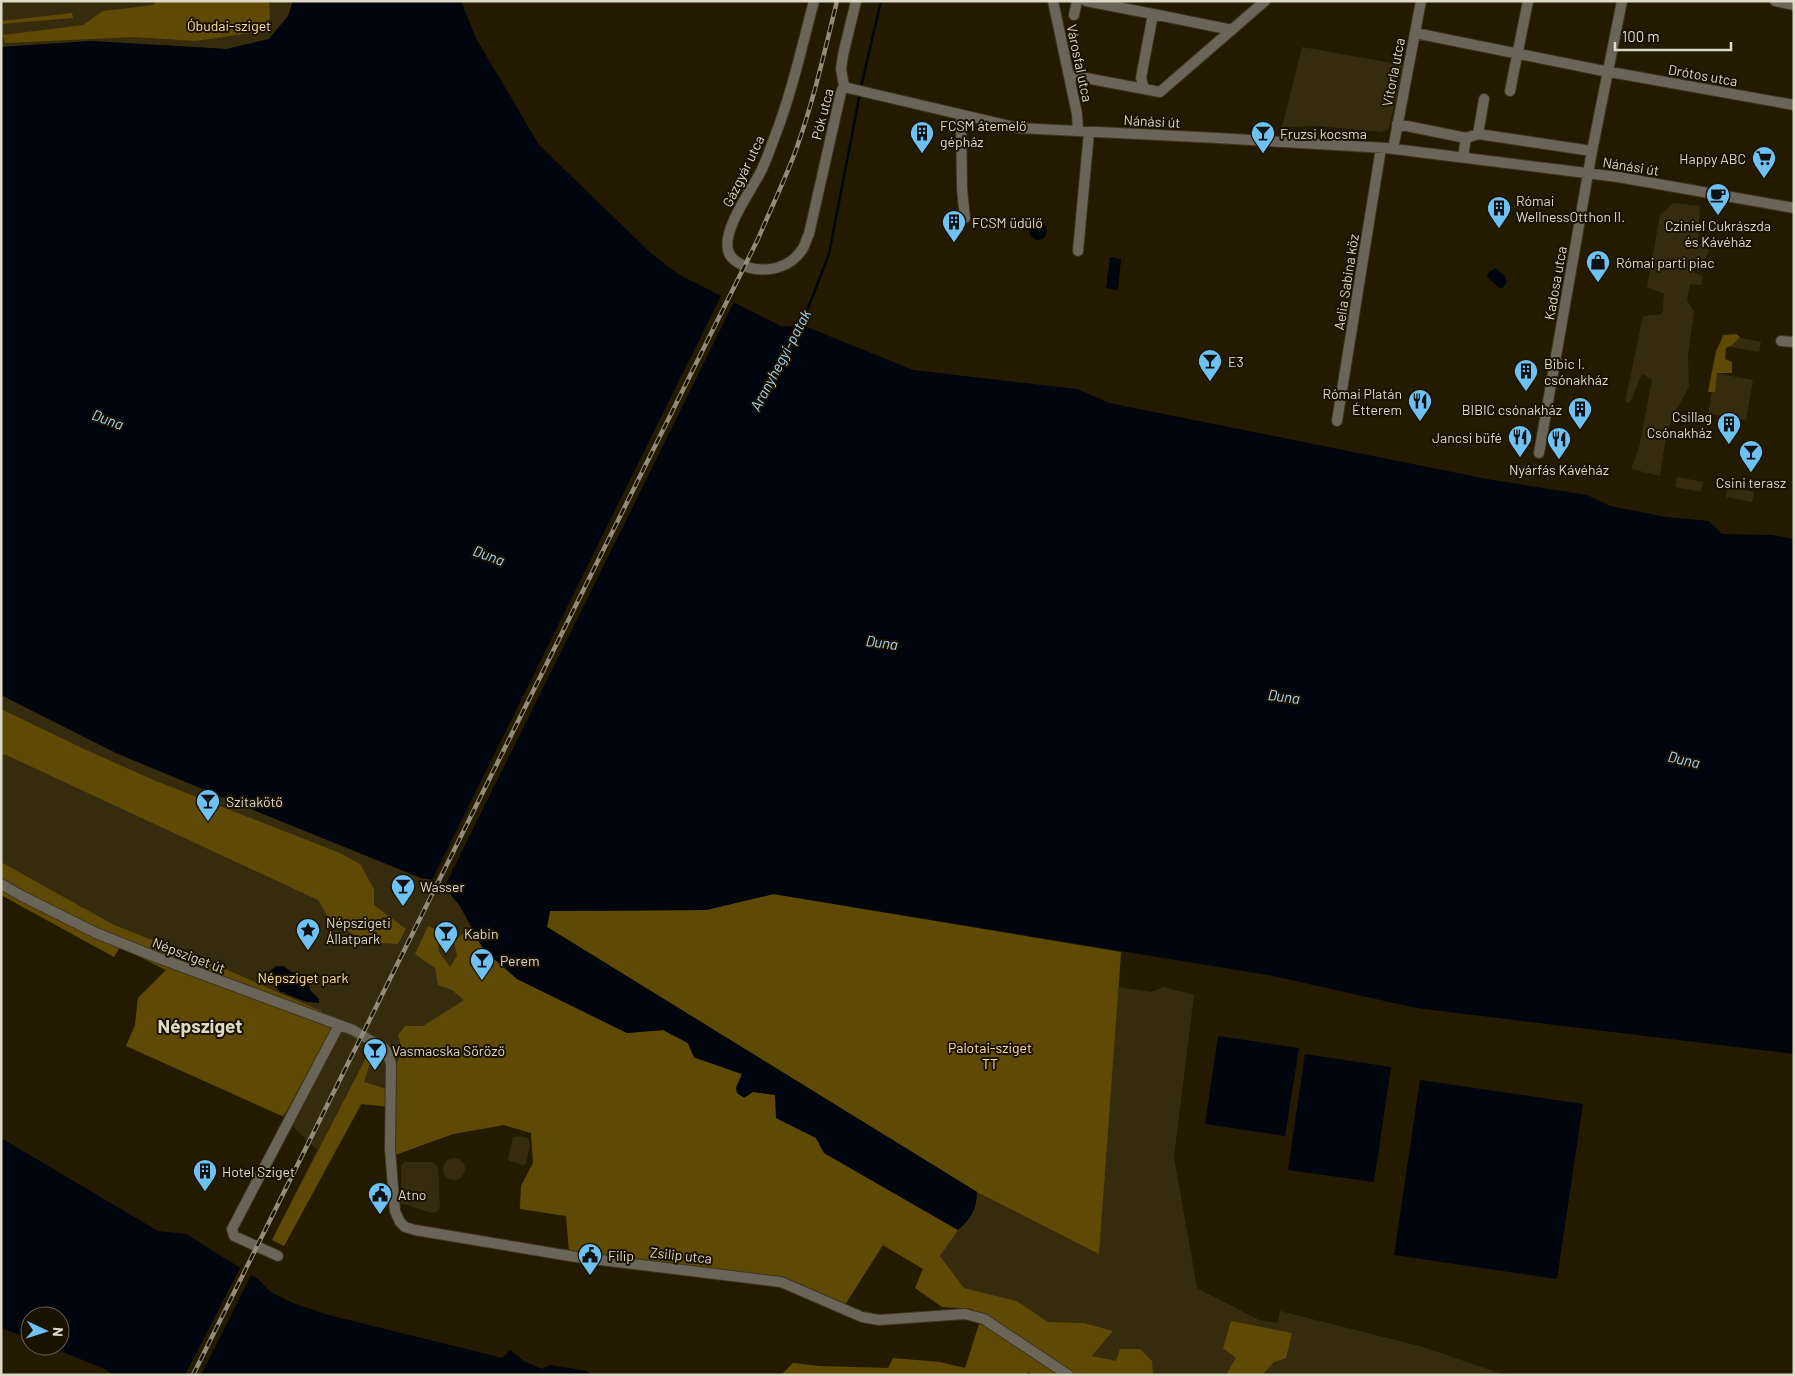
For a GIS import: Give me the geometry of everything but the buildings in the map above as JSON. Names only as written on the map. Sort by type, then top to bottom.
[{"type":"street","name":"Gázgyár utca","points":[[809,234],[802,251],[788,263],[773,269],[761,271],[748,269],[732,259],[728,252],[727,242],[730,228],[764,166],[785,109],[814,1]]},
{"type":"street","name":"Pók utca","points":[[809,234],[841,92],[846,87],[840,69],[856,1]]},
{"type":"street","name":"Városfal utca","points":[[1053,1],[1070,77],[1077,114],[1078,131]]},
{"type":"street","points":[[1074,15],[1077,1]]},
{"type":"street","points":[[1086,1],[1136,6],[1153,14],[1232,30]]},
{"type":"street","points":[[1250,14],[1252,1]]},
{"type":"street","points":[[1070,77],[1076,76],[1160,92],[1265,1]]},
{"type":"street","points":[[1510,91],[1528,1]]},
{"type":"street","name":"Kadosa utca","points":[[1539,453],[1592,151],[1622,1]]},
{"type":"street","points":[[1775,1],[1794,5]]},
{"type":"street","name":"Vitorla utca","points":[[1393,149],[1415,33],[1418,2]]},
{"type":"street","points":[[1144,88],[1141,78],[1153,14]]},
{"type":"street","name":"Drótos utca","points":[[1415,33],[1517,54],[1794,105]]},
{"type":"street","name":"Nánási út","points":[[846,87],[1018,128],[1393,149],[1588,174],[1794,208]]},
{"type":"street","points":[[1478,134],[1484,99]]},
{"type":"street","points":[[961,115],[962,189],[965,218]]},
{"type":"street","name":"Nánási út","points":[[1397,124],[1466,138],[1478,134],[1592,151]]},
{"type":"street","points":[[1078,251],[1089,132]]},
{"type":"street","points":[[1463,157],[1466,138]]},
{"type":"street","name":"Aelia Sabina köz","points":[[1337,421],[1381,148]]},
{"type":"street","points":[[1781,341],[1794,342]]},
{"type":"street","name":"Népsziget út","points":[[1,884],[96,933],[353,1030],[372,1040]]},
{"type":"street","points":[[278,1256],[234,1236],[232,1230],[338,1025]]},
{"type":"street","name":"Zsilip utca","points":[[372,1040],[385,1049],[391,1064],[390,1158],[395,1211],[400,1222],[405,1227],[503,1246],[576,1257],[781,1282],[862,1317],[878,1320],[898,1320],[936,1314],[965,1314],[984,1319],[1068,1375]]},
{"type":"green space","name":"Óbudai-sziget","points":[[1,1],[293,1],[288,16],[269,39],[227,49],[91,41],[1,47]]},
{"type":"green space","points":[[157,1],[269,1],[270,19],[257,32],[195,41],[135,37],[5,43],[3,35],[83,25],[103,11],[153,5]]},
{"type":"green space","points":[[72,13],[73,18],[1,24],[1,21]]},
{"type":"green space","points":[[1302,47],[1403,65],[1389,129],[1381,132],[1317,126],[1282,127]]},
{"type":"green space","points":[[1673,203],[1700,206],[1698,243],[1709,250],[1705,260],[1696,260],[1694,272],[1703,277],[1701,285],[1690,284],[1687,300],[1694,312],[1688,356],[1689,386],[1672,419],[1666,436],[1660,476],[1631,469],[1639,448],[1652,379],[1642,374],[1630,403],[1625,402],[1643,316],[1662,314],[1664,294],[1647,287],[1660,215]]},
{"type":"green space","points":[[1722,334],[1761,342],[1759,352],[1720,345]]},
{"type":"green space","points":[[1736,334],[1740,337],[1726,348],[1725,359],[1732,362],[1732,373],[1717,373],[1715,392],[1708,392],[1716,351],[1724,335]]},
{"type":"green space","points":[[1715,373],[1753,380],[1746,420],[1708,414]]},
{"type":"green space","points":[[1677,477],[1703,482],[1701,492],[1675,487]]},
{"type":"green space","points":[[1728,487],[1754,492],[1752,502],[1726,497]]},
{"type":"green space","name":"Népsziget park","points":[[1,695],[116,753],[421,878],[438,882],[454,898],[484,950],[977,1192],[1121,952],[1119,987],[1151,992],[1164,987],[1194,995],[1174,1157],[1197,1288],[1259,1320],[1278,1323],[1280,1311],[1423,1347],[1505,1375],[1153,1375],[1092,1356],[1113,1331],[1084,1323],[1048,1322],[1017,1301],[964,1288],[940,1256],[954,1234],[923,1269],[882,1245],[843,1308],[781,1282],[569,1251],[566,1216],[520,1209],[521,1186],[533,1163],[531,1133],[504,1125],[453,1134],[395,1155],[393,1108],[362,1104],[284,1246],[272,1240],[317,1150],[282,1116],[126,1046],[135,1025],[138,998],[166,970],[120,947],[114,957],[1,895]]},
{"type":"green space","points":[[1,709],[156,781],[340,853],[360,864],[374,889],[374,905],[406,929],[398,944],[365,942],[329,919],[318,900],[4,754],[1,758]]},
{"type":"green space","points":[[1,862],[114,925],[218,966],[321,1011],[331,1029],[286,1112],[282,1116],[126,1046],[135,1025],[138,998],[166,970],[120,947],[114,957],[1,895]]},
{"type":"green space","name":"Palotai-sziget TT","points":[[773,894],[1121,952],[1099,1254],[977,1192],[547,927],[550,911],[706,910]]},
{"type":"green space","points":[[428,926],[437,930],[439,952],[450,967],[457,956],[454,942],[463,933],[474,934],[484,950],[517,979],[627,1033],[663,1030],[688,1043],[694,1058],[742,1074],[736,1087],[776,1095],[776,1118],[816,1138],[824,1153],[958,1230],[940,1256],[964,1288],[1017,1301],[1048,1322],[1084,1323],[1113,1331],[1092,1356],[1116,1361],[1120,1349],[1140,1349],[1152,1361],[1153,1375],[1033,1375],[1028,1372],[1027,1375],[781,1375],[793,1363],[819,1366],[888,1368],[893,1358],[940,1362],[965,1368],[981,1318],[972,1309],[942,1307],[915,1288],[923,1269],[883,1245],[843,1308],[781,1282],[569,1251],[566,1216],[520,1209],[521,1186],[533,1163],[531,1133],[504,1125],[453,1134],[395,1155],[393,1107],[361,1104],[284,1246],[272,1240],[371,1048],[374,1050],[364,1082],[387,1089],[402,1050],[398,1035],[405,1026],[423,1026],[464,1000],[452,990],[438,985],[435,968],[415,954]]},
{"type":"green space","points":[[513,1137],[528,1138],[530,1145],[526,1164],[523,1165],[509,1161],[508,1158]]},
{"type":"green space","points":[[454,1158],[462,1161],[465,1169],[462,1177],[454,1180],[446,1177],[443,1169],[446,1161]]},
{"type":"green space","points":[[405,1162],[434,1162],[438,1167],[440,1208],[437,1212],[432,1213],[401,1203],[401,1166]]},
{"type":"green space","points":[[1231,1321],[1292,1333],[1286,1358],[1274,1362],[1262,1375],[1226,1375],[1236,1358],[1223,1348]]},
{"type":"water","name":"Duna","points":[[293,1],[461,1],[476,38],[539,145],[652,254],[678,274],[781,326],[807,327],[913,370],[1077,389],[1109,403],[1487,479],[1587,495],[1610,506],[1666,517],[1709,521],[1722,534],[1772,535],[1794,539],[1794,1054],[1416,1008],[1273,976],[774,894],[706,910],[550,911],[547,927],[977,1192],[976,1204],[972,1213],[958,1230],[824,1153],[816,1138],[776,1118],[775,1095],[753,1092],[744,1098],[737,1093],[736,1088],[742,1074],[694,1057],[688,1043],[663,1030],[627,1033],[517,979],[484,950],[460,906],[439,881],[421,878],[116,753],[1,695],[1,47],[91,41],[227,49],[269,39],[288,16]]},
{"type":"water","points":[[1038,222],[1044,225],[1047,231],[1044,237],[1038,240],[1032,237],[1029,231],[1032,225]]},
{"type":"water","points":[[1110,257],[1121,259],[1118,290],[1106,288]]},
{"type":"water","points":[[1495,268],[1504,275],[1507,282],[1503,288],[1499,288],[1487,277],[1488,273]]},
{"type":"water","points":[[276,966],[283,966],[292,972],[303,975],[308,982],[310,990],[319,999],[319,1003],[307,1002],[284,992],[281,993],[264,976]]},
{"type":"water","points":[[1218,1036],[1299,1048],[1285,1136],[1205,1124]]},
{"type":"water","points":[[1305,1054],[1391,1067],[1374,1182],[1288,1170]]},
{"type":"water","points":[[1420,1080],[1583,1104],[1557,1279],[1394,1255]]},
{"type":"water","points":[[1,1138],[158,1231],[186,1234],[258,1279],[271,1292],[293,1303],[325,1314],[502,1358],[510,1350],[524,1361],[542,1369],[550,1365],[587,1371],[592,1375],[114,1375],[103,1368],[70,1355],[70,1306],[20,1306],[20,1335],[1,1328]]},
{"type":"pier","points":[[722,294],[735,300],[443,890],[438,884],[431,882]]},
{"type":"pier","points":[[241,1266],[252,1273],[201,1375],[185,1375]]},
{"type":"waterway","name":"Aranyhegyi-patak","points":[[861,87],[881,1]]},
{"type":"waterway","name":"Aranyhegyi-patak","points":[[800,329],[829,254],[860,93]]},
{"type":"railway","points":[[193,1375],[758,239],[788,170],[803,129],[837,1]]},
{"type":"place","name":"FCSM átemelő gépház","points":[[922,154]]},
{"type":"place","name":"Fruzsi kocsma","points":[[1263,154]]},
{"type":"place","name":"Happy ABC","points":[[1764,179]]},
{"type":"place","name":"Cziniel Cukrászda és Kávéház","points":[[1718,216]]},
{"type":"place","name":"Római WellnessOtthon II.","points":[[1499,229]]},
{"type":"place","name":"FCSM üdülő","points":[[954,243]]},
{"type":"place","name":"Római parti piac","points":[[1598,283]]},
{"type":"place","name":"E3","points":[[1210,382]]},
{"type":"place","name":"Bibic I. csónakház","points":[[1526,392]]},
{"type":"place","name":"Római Platán Étterem","points":[[1420,422]]},
{"type":"place","name":"BIBIC csónakház","points":[[1580,430]]},
{"type":"place","name":"Csillag Csónakház","points":[[1729,445]]},
{"type":"place","name":"Jancsi büfé","points":[[1520,458]]},
{"type":"place","name":"Nyárfás Kávéház","points":[[1559,460]]},
{"type":"place","name":"Csini terasz","points":[[1751,473]]},
{"type":"place","name":"Szitakötő","points":[[208,822]]},
{"type":"place","name":"Wasser","points":[[403,907]]},
{"type":"place","name":"Népszigeti Állatpark","points":[[308,951]]},
{"type":"place","name":"Kabin","points":[[446,954]]},
{"type":"place","name":"Perem","points":[[482,981]]},
{"type":"place","name":"Vasmacska Söröző","points":[[375,1071]]},
{"type":"place","name":"Hotel Sziget","points":[[205,1192]]},
{"type":"place","name":"Atno","points":[[380,1215]]},
{"type":"place","name":"Filip","points":[[590,1276]]},
{"type":"district","name":"Népsziget","points":[[200,1025]]}]
